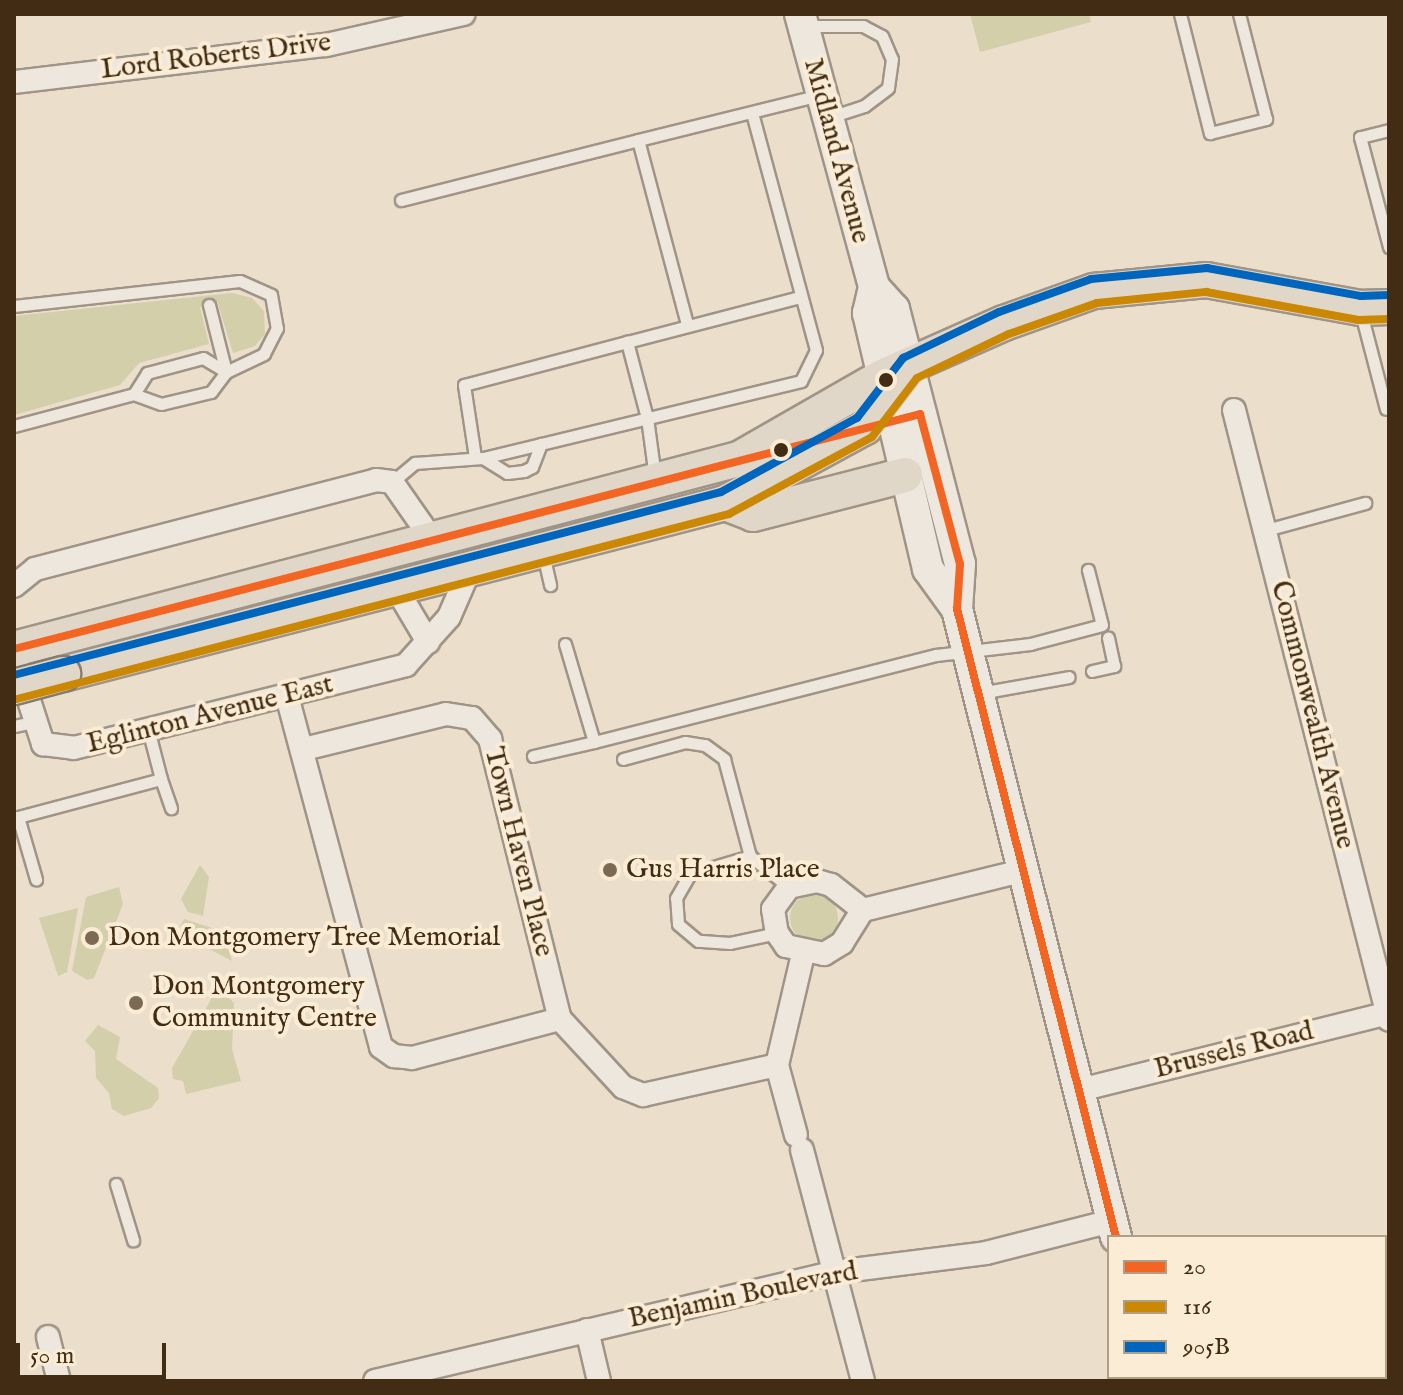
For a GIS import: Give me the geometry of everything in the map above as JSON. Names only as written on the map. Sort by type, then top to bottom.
[{"type":"main road","name":"Midland Avenue","points":[[801,20],[874,287],[894,309],[893,381],[905,475],[928,569],[957,609]]},
{"type":"main road","name":"Eglinton Avenue East","points":[[14,651],[53,638],[739,459],[1004,323],[1127,285],[1206,280],[1375,308]]},
{"type":"main road","name":"Midland Avenue","points":[[893,381],[960,564],[957,609],[1026,870],[1114,1229]]},
{"type":"main road","name":"Eglinton Avenue East","points":[[14,687],[469,571],[546,569],[725,503],[865,427],[893,381]]},
{"type":"main road","name":"Eglinton Avenue East","points":[[725,503],[753,514],[905,475]]},
{"type":"street","name":"Lord Roberts Drive","points":[[14,82],[326,45],[464,14]]},
{"type":"street","name":"Commonwealth Avenue","points":[[1234,410],[1388,1016]]},
{"type":"street","points":[[14,584],[50,565],[361,482],[392,482],[431,538]]},
{"type":"street","name":"Eglinton Avenue East","points":[[14,651],[23,724],[43,744],[56,749],[391,671],[418,656],[449,617],[469,571]]},
{"type":"street","points":[[396,588],[428,642]]},
{"type":"street","points":[[287,696],[304,749],[381,1047],[394,1056],[412,1058],[560,1019]]},
{"type":"street","name":"Town Haven Place","points":[[304,749],[446,714],[472,718],[485,729],[560,1019],[623,1087],[643,1095],[777,1065]]},
{"type":"street","points":[[863,910],[831,885],[804,881],[789,887],[773,909],[777,933],[786,946],[803,954],[835,950],[863,910],[1026,870]]},
{"type":"street","points":[[803,954],[777,1065],[836,1272],[863,1381]]},
{"type":"street","name":"Brussels Road","points":[[1080,1090],[1388,1016]]},
{"type":"street","name":"Benjamin Boulevard","points":[[375,1381],[836,1272],[986,1253],[1114,1229]]},
{"type":"street","points":[[587,1330],[599,1381]]},
{"type":"street","points":[[48,1337],[59,1381]]},
{"type":"lane","points":[[1180,14],[1210,133],[1266,119],[1239,14]]},
{"type":"lane","points":[[401,200],[752,112],[864,106],[888,88],[892,59],[882,36],[863,26],[801,20]]},
{"type":"lane","points":[[392,482],[415,463],[479,458],[801,381],[816,350],[752,112]]},
{"type":"lane","points":[[1389,130],[1360,137],[1389,247]]},
{"type":"lane","points":[[638,140],[687,324]]},
{"type":"lane","points":[[14,306],[221,281],[252,283],[272,298],[276,337],[261,356],[226,372],[211,392],[161,404],[134,394],[14,426]]},
{"type":"lane","points":[[479,458],[464,385],[687,324],[800,297]]},
{"type":"lane","points":[[209,305],[226,372]]},
{"type":"lane","points":[[1375,308],[1386,409]]},
{"type":"lane","points":[[627,342],[647,418],[656,481]]},
{"type":"lane","points":[[134,394],[147,373],[203,358],[226,372]]},
{"type":"lane","points":[[479,458],[507,473],[524,471],[532,467],[541,444]]},
{"type":"lane","points":[[1266,530],[1365,503]]},
{"type":"lane","points":[[533,756],[968,649],[1030,644],[1102,625],[1088,570]]},
{"type":"lane","points":[[1092,671],[1114,666],[1108,638]]},
{"type":"lane","points":[[565,644],[594,742]]},
{"type":"lane","points":[[979,693],[1069,677]]},
{"type":"lane","points":[[148,729],[171,808]]},
{"type":"lane","points":[[623,759],[685,742],[705,745],[724,759],[750,856],[789,887]]},
{"type":"lane","points":[[36,879],[16,818],[161,779]]},
{"type":"lane","points":[[750,856],[690,874],[676,898],[678,924],[698,941],[730,943],[777,933]]},
{"type":"lane","points":[[116,1184],[133,1240]]},
{"type":"shaded area","points":[[970,14],[1089,14],[1091,22],[980,52]]},
{"type":"shaded area","points":[[232,293],[252,298],[264,311],[265,334],[255,346],[233,353],[217,301],[200,307],[209,344],[139,363],[120,385],[14,415],[14,316]]},
{"type":"shaded area","points":[[200,865],[209,877],[203,916],[188,912],[181,899]]},
{"type":"shaded area","points":[[119,887],[123,904],[94,978],[87,980],[72,971],[86,897]]},
{"type":"shaded area","points":[[814,894],[831,901],[838,918],[831,935],[814,942],[797,935],[790,918],[797,901]]},
{"type":"shaded area","points":[[78,908],[67,972],[58,976],[39,918]]},
{"type":"shaded area","points":[[184,919],[224,932],[232,961],[177,932]]},
{"type":"shaded area","points":[[218,987],[234,1003],[232,1049],[241,1081],[186,1094],[183,1081],[173,1079],[172,1068]]},
{"type":"shaded area","points":[[98,1025],[120,1037],[116,1059],[158,1088],[159,1098],[151,1108],[124,1116],[112,1109],[109,1093],[96,1078],[95,1051],[85,1041]]},
{"type":"transit line","name":"905B","points":[[14,675],[721,492],[857,418],[903,358],[999,312],[1091,279],[1207,268],[1361,296],[1389,295]]},
{"type":"transit line","name":"116","points":[[17,699],[729,514],[872,437],[917,378],[1009,334],[1097,303],[1206,292],[1358,320],[1389,319]]},
{"type":"transit line","name":"20","points":[[14,649],[920,414],[960,564],[957,609],[1115,1235]]},
{"type":"place","name":"Gus Harris Place","points":[[610,870]]},
{"type":"place","name":"Don Montgomery Tree Memorial","points":[[92,938]]},
{"type":"place","name":"Don Montgomery Community Centre","points":[[136,1003]]}]
